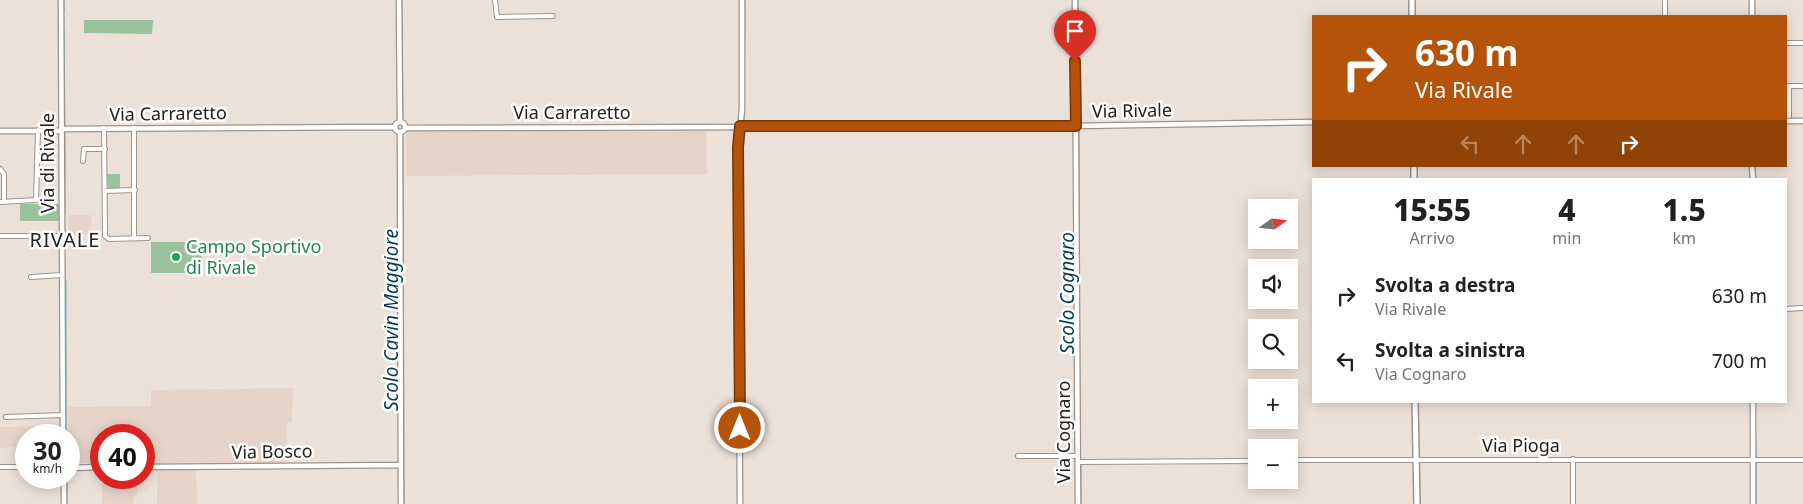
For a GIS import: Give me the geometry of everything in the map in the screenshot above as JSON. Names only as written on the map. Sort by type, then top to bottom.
[{"type":"main road","points":[[1412,0],[1412,15]]},
{"type":"main road","points":[[1415,403],[1417,504]]},
{"type":"street","name":"Via di Rivale","points":[[61,0],[63,424]]},
{"type":"street","points":[[399,0],[400,122]]},
{"type":"street","points":[[495,0],[495,14],[497,17],[553,16]]},
{"type":"street","points":[[740,504],[738,156],[742,126],[742,0]]},
{"type":"street","name":"Via Cognaro","points":[[1075,0],[1078,504]]},
{"type":"street","points":[[1665,0],[1665,15]]},
{"type":"street","points":[[1752,0],[1752,15]]},
{"type":"street","points":[[1787,44],[1803,43]]},
{"type":"street","points":[[1803,86],[1787,86],[1788,118],[1803,121]]},
{"type":"street","points":[[400,122],[395,126],[396,130],[400,132]]},
{"type":"street","points":[[400,122],[404,124],[405,128],[400,132]]},
{"type":"street","name":"Via Rivale","points":[[742,126],[1076,126],[1312,122]]},
{"type":"street","name":"Via Carraretto","points":[[0,130],[395,126]]},
{"type":"street","name":"Via Carraretto","points":[[405,128],[742,126]]},
{"type":"street","points":[[104,128],[106,238],[148,238]]},
{"type":"street","points":[[134,128],[134,237]]},
{"type":"street","points":[[0,169],[4,174],[2,202],[36,200],[38,130]]},
{"type":"street","points":[[400,132],[402,504]]},
{"type":"street","points":[[84,161],[84,150],[105,149]]},
{"type":"street","points":[[105,191],[135,190]]},
{"type":"street","points":[[0,236],[62,236]]},
{"type":"street","points":[[31,278],[62,275]]},
{"type":"street","points":[[1787,310],[1803,308]]},
{"type":"street","points":[[1753,403],[1753,504]]},
{"type":"street","points":[[6,417],[63,415]]},
{"type":"street","points":[[1018,456],[1078,456]]},
{"type":"street","points":[[1078,462],[1248,460]]},
{"type":"street","name":"Via Pioga","points":[[1298,460],[1803,460]]},
{"type":"street","points":[[1573,460],[1573,504]]},
{"type":"street","name":"Via Bosco","points":[[155,466],[402,465]]},
{"type":"street","points":[[0,467],[15,467]]},
{"type":"street","points":[[64,489],[64,504]]},
{"type":"shaded area","points":[[706,128],[707,174],[406,176],[406,131]]},
{"type":"shaded area","points":[[69,215],[91,215],[92,234],[69,235]]},
{"type":"shaded area","points":[[293,388],[292,422],[287,423],[287,463],[155,463],[155,424],[90,424],[90,463],[80,463],[80,424],[68,424],[68,407],[151,406],[151,390]]},
{"type":"shaded area","points":[[0,427],[15,427],[15,447],[0,448]]},
{"type":"shaded area","points":[[164,469],[196,469],[197,504],[157,504],[157,475],[159,471]]},
{"type":"shaded area","points":[[102,489],[137,489],[137,495],[133,497],[133,504],[102,504]]},
{"type":"green space","points":[[84,20],[153,20],[152,34],[84,33]]},
{"type":"green space","points":[[107,174],[120,174],[120,188],[108,188]]},
{"type":"green space","points":[[20,204],[59,204],[59,221],[20,221]]},
{"type":"green space","name":"Campo Sportivo di Rivale","points":[[151,242],[201,242],[202,273],[151,273]]},
{"type":"waterway","points":[[64,0],[64,12]]},
{"type":"waterway","name":"Scolo Cavin Maggiore","points":[[402,0],[403,118]]},
{"type":"waterway","points":[[744,124],[745,0]]},
{"type":"waterway","name":"Scolo Cognaro","points":[[1078,0],[1079,122]]},
{"type":"waterway","points":[[1415,0],[1415,15]]},
{"type":"waterway","points":[[1754,0],[1754,15]]},
{"type":"waterway","points":[[64,17],[64,24]]},
{"type":"waterway","points":[[64,27],[65,127]]},
{"type":"waterway","name":"Scolo Cognaro","points":[[1079,128],[1080,459]]},
{"type":"waterway","points":[[65,131],[65,214]]},
{"type":"waterway","name":"Scolo Cavin Maggiore","points":[[403,135],[404,504]]},
{"type":"waterway","points":[[741,140],[742,504]]},
{"type":"waterway","points":[[1755,167],[1755,175]]},
{"type":"waterway","points":[[1416,172],[1417,178]]},
{"type":"waterway","points":[[66,281],[66,424]]},
{"type":"waterway","points":[[1418,403],[1419,458]]},
{"type":"waterway","points":[[1755,403],[1756,458]]},
{"type":"waterway","points":[[1756,461],[1756,504]]},
{"type":"waterway","points":[[1419,462],[1420,504]]},
{"type":"waterway","name":"Scolo Cognaro","points":[[1081,464],[1081,504]]},
{"type":"waterway","points":[[67,489],[67,504]]},
{"type":"place","name":"Campo Sportivo di Rivale","points":[[176,257]]},
{"type":"district","name":"RIVALE","points":[[65,240]]},
{"type":"route","points":[[740,428],[738,147],[740,126],[1076,126],[1075,61]]}]
